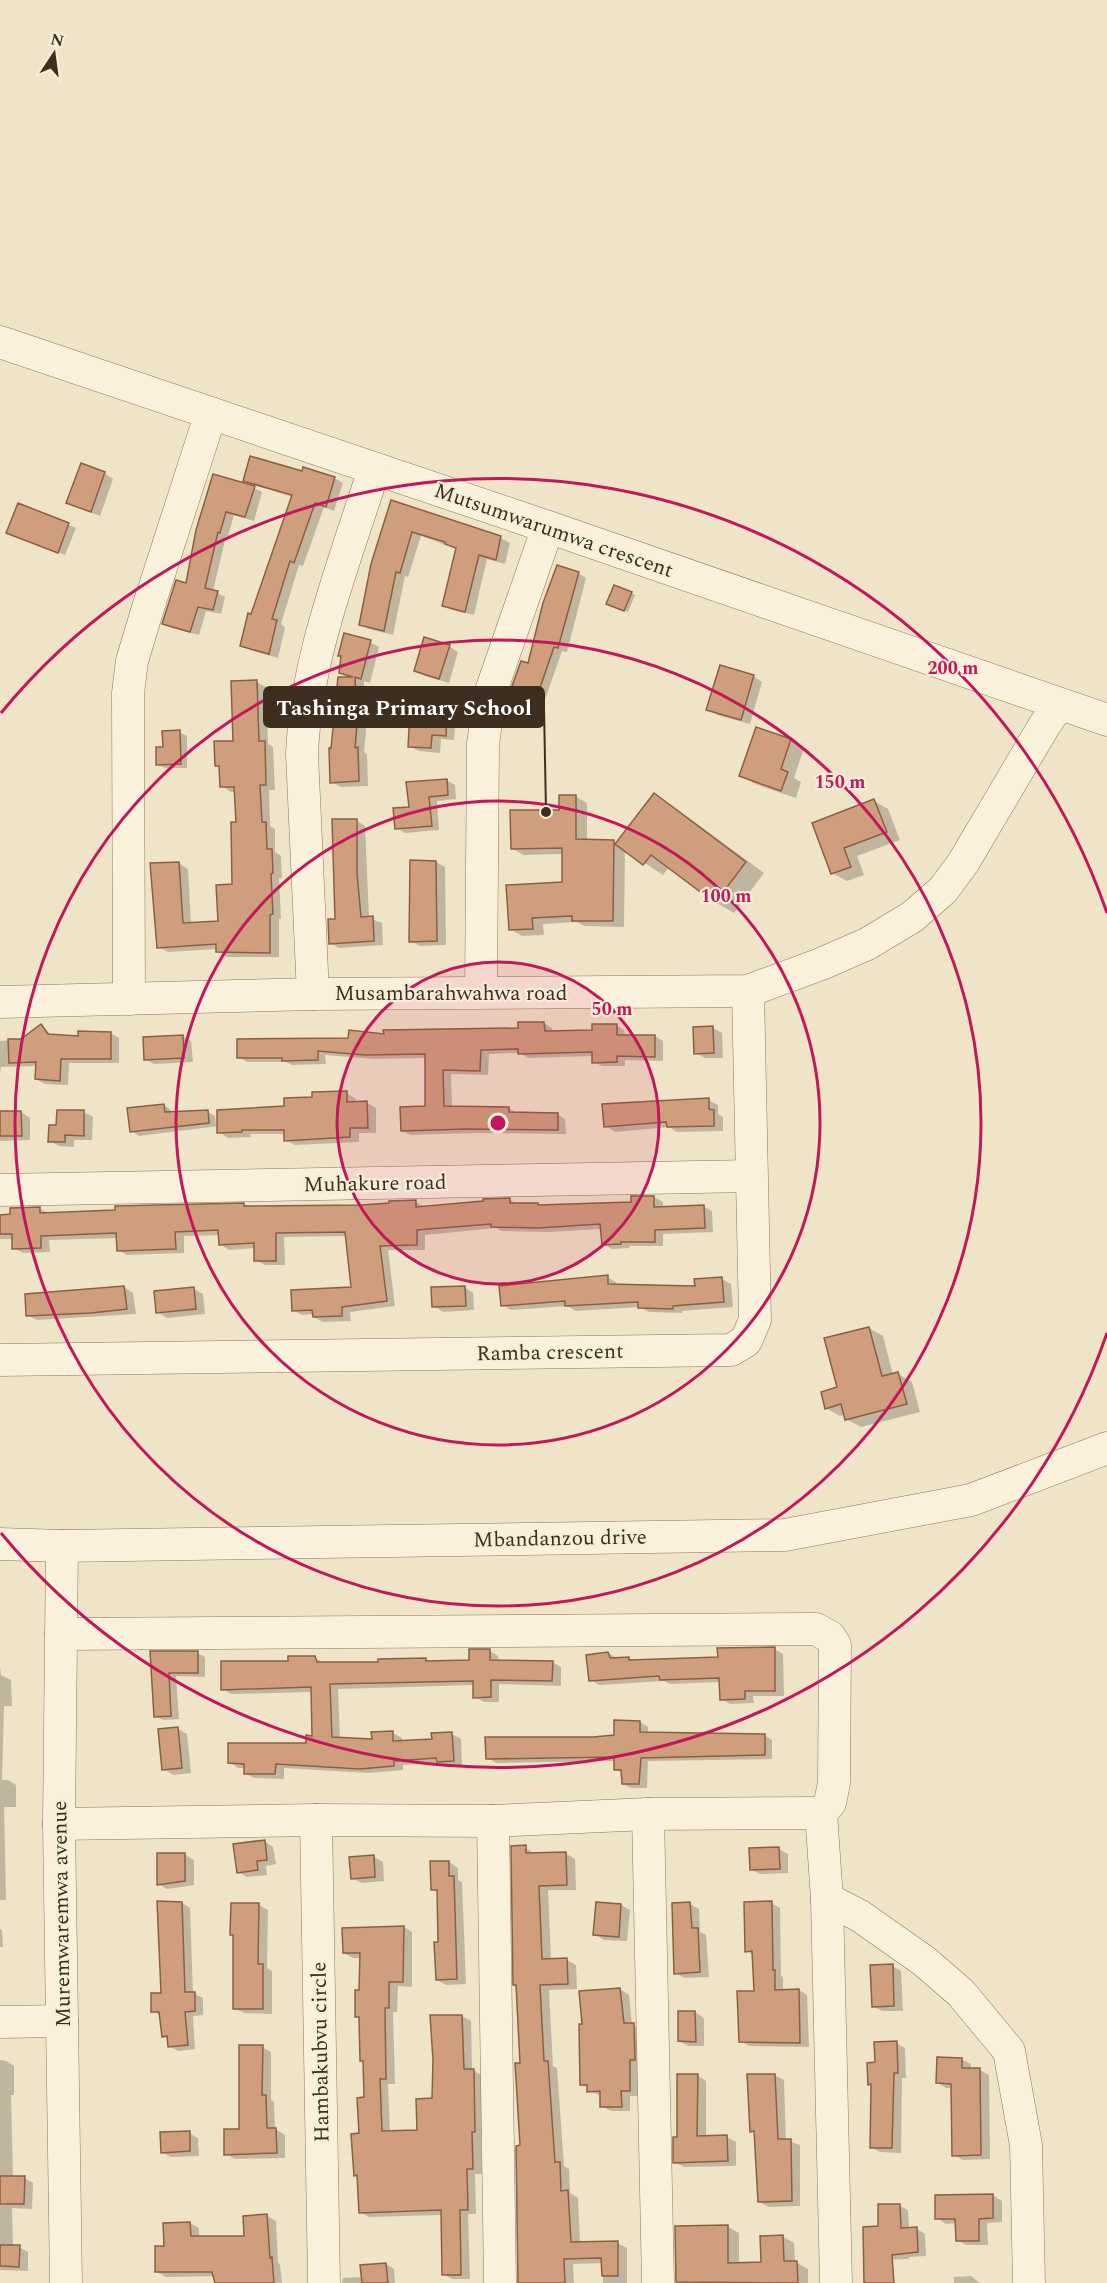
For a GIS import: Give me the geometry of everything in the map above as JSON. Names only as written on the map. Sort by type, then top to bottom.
[{"type":"street","name":"Mutsumwarumwa crescent","points":[[0,342],[548,527],[1107,720]]},
{"type":"street","points":[[129,999],[128,693],[131,672],[147,611],[211,413]]},
{"type":"street","points":[[313,994],[302,754],[303,725],[316,655],[374,469]]},
{"type":"street","points":[[481,992],[484,734],[490,694],[548,527]]},
{"type":"street","name":"Musambarahwahwa road","points":[[0,1002],[313,994],[748,991],[867,944],[912,917],[943,890],[963,863],[1059,704]]},
{"type":"street","name":"Ramba crescent","points":[[0,1360],[731,1350],[746,1341],[755,1320],[750,1176],[748,991]]},
{"type":"street","name":"Muhakure road","points":[[0,1190],[750,1176]]},
{"type":"street","name":"Mbandanzou drive","points":[[0,1544],[62,1546],[785,1535],[971,1500],[1107,1448]]},
{"type":"street","name":"Muremwaremwa avenue","points":[[62,1546],[59,1824],[66,2283]]},
{"type":"street","points":[[61,1634],[816,1629],[830,1637],[835,1645],[834,1783],[830,1803],[821,1813],[827,1899],[836,2283]]},
{"type":"street","points":[[59,1824],[316,1820],[493,1821],[648,1814],[821,1813]]},
{"type":"street","points":[[648,1814],[658,2283]]},
{"type":"street","name":"Hambakubvu circle","points":[[316,1820],[324,2283]]},
{"type":"street","points":[[493,1821],[500,2283]]},
{"type":"street","points":[[827,1899],[860,1916],[924,1961],[961,1993],[1009,2051],[1026,2145],[1029,2283]]},
{"type":"street","points":[[0,2022],[62,2021]]},
{"type":"building","points":[[250,456],[302,471],[303,467],[335,477],[326,507],[315,503],[294,563],[290,561],[272,619],[277,620],[269,654],[240,646],[248,613],[251,614],[292,495],[243,481]]},
{"type":"building","points":[[81,463],[105,472],[91,512],[66,503]]},
{"type":"building","points":[[213,474],[255,486],[245,517],[226,512],[220,533],[218,532],[205,588],[218,591],[213,610],[198,607],[190,632],[162,624],[176,580],[186,583],[196,530]]},
{"type":"building","points":[[391,500],[501,536],[496,560],[479,555],[465,612],[442,606],[456,548],[445,542],[412,532],[400,573],[396,572],[384,631],[359,625],[371,564]]},
{"type":"building","points":[[18,503],[69,523],[58,553],[6,533]]},
{"type":"building","points":[[557,565],[579,572],[558,648],[554,647],[531,714],[506,706],[507,700],[521,661],[528,663],[543,603]]},
{"type":"building","points":[[614,585],[632,592],[624,611],[606,604]]},
{"type":"building","points":[[344,633],[371,640],[361,679],[355,677],[357,725],[355,748],[358,747],[359,781],[330,783],[329,748],[331,748],[338,677],[353,677],[339,673],[341,656],[338,656]]},
{"type":"building","points":[[424,637],[450,645],[439,679],[414,671]]},
{"type":"building","points":[[720,665],[754,675],[741,720],[706,710]]},
{"type":"building","points":[[257,680],[259,741],[265,741],[266,785],[260,785],[262,822],[266,822],[267,849],[272,849],[273,914],[270,915],[270,953],[216,952],[216,944],[157,948],[150,863],[179,862],[183,923],[218,921],[216,885],[232,884],[231,822],[236,822],[234,787],[220,787],[219,766],[215,766],[214,741],[233,741],[231,681]]},
{"type":"building","points":[[410,709],[447,712],[446,736],[432,735],[431,748],[408,747]]},
{"type":"building","points":[[756,727],[791,739],[781,769],[788,772],[781,791],[739,776]]},
{"type":"building","points":[[180,730],[181,764],[156,765],[156,747],[163,747],[162,731]]},
{"type":"building","points":[[447,779],[448,795],[429,797],[432,826],[395,829],[393,808],[409,807],[406,782]]},
{"type":"building","points":[[654,793],[746,862],[715,903],[651,855],[643,865],[615,844]]},
{"type":"building","points":[[559,795],[576,795],[576,839],[614,840],[613,921],[572,921],[572,916],[532,918],[533,929],[509,930],[506,885],[562,882],[562,848],[511,849],[510,810],[559,810]]},
{"type":"building","points":[[874,799],[887,832],[844,848],[851,867],[831,874],[812,823]]},
{"type":"building","points":[[332,819],[357,819],[357,873],[361,917],[373,916],[374,941],[329,944],[328,919],[335,919]]},
{"type":"building","points":[[410,860],[436,861],[437,941],[409,942]]},
{"type":"building","points":[[518,1022],[544,1022],[545,1031],[592,1030],[592,1024],[617,1024],[617,1035],[655,1035],[655,1057],[617,1056],[617,1062],[592,1063],[592,1052],[518,1054],[518,1049],[481,1050],[480,1071],[443,1070],[444,1106],[509,1107],[509,1112],[558,1113],[558,1130],[401,1131],[400,1107],[425,1106],[425,1054],[365,1055],[318,1051],[318,1060],[282,1061],[282,1058],[237,1058],[237,1039],[348,1038],[349,1030],[384,1034],[383,1030],[518,1028]]},
{"type":"building","points":[[41,1024],[48,1034],[78,1036],[78,1031],[111,1032],[111,1059],[61,1059],[60,1081],[35,1079],[36,1062],[9,1063],[8,1039],[21,1039]]},
{"type":"building","points":[[713,1026],[714,1053],[694,1054],[693,1027]]},
{"type":"building","points":[[183,1035],[184,1058],[144,1060],[143,1037]]},
{"type":"building","points":[[347,1091],[347,1102],[367,1101],[368,1128],[350,1128],[350,1137],[284,1141],[284,1130],[242,1130],[242,1132],[217,1133],[217,1110],[284,1106],[284,1098],[312,1097],[312,1092]]},
{"type":"building","points":[[709,1098],[709,1109],[714,1110],[714,1126],[667,1127],[666,1122],[604,1127],[602,1104]]},
{"type":"building","points":[[164,1104],[165,1112],[208,1110],[209,1123],[130,1132],[127,1108]]},
{"type":"building","points":[[57,1110],[84,1110],[84,1136],[65,1135],[65,1142],[48,1142],[49,1125],[56,1125]]},
{"type":"building","points":[[0,1111],[21,1111],[22,1136],[0,1136]]},
{"type":"building","points":[[631,1196],[654,1196],[654,1207],[704,1205],[705,1228],[655,1230],[655,1242],[621,1242],[621,1244],[602,1245],[600,1224],[538,1228],[491,1227],[491,1224],[417,1230],[417,1245],[380,1246],[387,1301],[342,1307],[342,1316],[313,1317],[312,1310],[292,1311],[291,1290],[351,1287],[345,1232],[276,1233],[276,1261],[254,1261],[254,1243],[219,1245],[218,1230],[175,1232],[176,1249],[117,1251],[116,1233],[41,1236],[41,1248],[12,1249],[12,1234],[0,1234],[0,1215],[10,1214],[10,1208],[40,1207],[40,1213],[115,1210],[115,1206],[244,1203],[244,1206],[362,1205],[416,1200],[416,1207],[510,1198],[510,1203],[538,1203],[538,1205],[631,1202]]},
{"type":"building","points":[[608,1275],[608,1284],[695,1286],[694,1279],[722,1277],[724,1302],[673,1306],[673,1309],[638,1308],[638,1302],[565,1306],[565,1301],[501,1306],[499,1286]]},
{"type":"building","points":[[124,1286],[127,1309],[26,1316],[25,1294]]},
{"type":"building","points":[[465,1286],[466,1306],[432,1307],[431,1287]]},
{"type":"building","points":[[194,1287],[196,1309],[156,1313],[154,1291]]},
{"type":"building","points":[[869,1327],[882,1376],[898,1372],[907,1404],[845,1420],[841,1404],[825,1409],[821,1392],[837,1387],[824,1338]]},
{"type":"building","points":[[775,1647],[775,1691],[745,1691],[745,1699],[720,1700],[719,1678],[660,1680],[659,1676],[589,1681],[586,1655],[608,1652],[610,1658],[629,1657],[629,1660],[718,1657],[717,1648]]},
{"type":"building","points":[[469,1649],[490,1649],[490,1660],[553,1661],[552,1681],[491,1680],[491,1697],[473,1698],[473,1681],[330,1684],[332,1737],[372,1739],[371,1732],[393,1731],[393,1741],[432,1739],[431,1733],[452,1732],[454,1761],[437,1762],[436,1758],[394,1761],[394,1766],[360,1769],[276,1764],[275,1774],[244,1774],[244,1764],[228,1763],[228,1743],[306,1743],[306,1735],[312,1736],[311,1687],[221,1690],[221,1661],[288,1661],[288,1656],[315,1656],[317,1662],[378,1662],[378,1659],[426,1658],[426,1661],[469,1660]]},
{"type":"building","points":[[150,1651],[198,1651],[198,1673],[169,1673],[171,1716],[154,1717]]},
{"type":"building","points":[[614,1720],[640,1721],[640,1732],[765,1734],[765,1755],[641,1758],[639,1784],[622,1784],[621,1770],[614,1770],[614,1757],[486,1759],[485,1737],[614,1735]]},
{"type":"building","points":[[178,1727],[182,1768],[162,1770],[158,1729]]},
{"type":"building","points":[[265,1840],[267,1860],[257,1861],[258,1870],[237,1873],[233,1844]]},
{"type":"building","points":[[526,1845],[526,1853],[566,1852],[567,1885],[539,1886],[542,1959],[567,1958],[568,1984],[540,1985],[544,2061],[548,2061],[555,2162],[560,2162],[561,2191],[568,2190],[571,2242],[618,2241],[618,2276],[602,2276],[601,2258],[564,2259],[565,2283],[518,2283],[516,2146],[520,2145],[515,2063],[520,2063],[516,1985],[513,1985],[511,1846]]},
{"type":"building","points":[[779,1847],[780,1869],[750,1870],[749,1848]]},
{"type":"building","points":[[157,1853],[185,1853],[185,1881],[157,1885]]},
{"type":"building","points":[[374,1855],[375,1877],[351,1879],[349,1857]]},
{"type":"building","points":[[430,1861],[449,1861],[449,1876],[454,1876],[457,1979],[436,1980],[434,1942],[438,1942],[437,1890],[431,1890]]},
{"type":"building","points":[[157,1901],[182,1902],[185,1992],[195,1992],[195,2011],[185,2012],[188,2045],[168,2047],[167,2036],[162,2037],[159,2012],[151,2012],[151,1993],[161,1993]]},
{"type":"building","points":[[772,1901],[775,1990],[799,1989],[800,2043],[739,2042],[737,1991],[754,1991],[752,1951],[745,1952],[744,1902]]},
{"type":"building","points":[[596,1902],[621,1904],[619,1937],[593,1935]]},
{"type":"building","points":[[690,1902],[692,1928],[698,1928],[700,1972],[674,1974],[672,1903]]},
{"type":"building","points":[[231,1903],[259,1903],[258,1964],[263,1964],[263,2009],[233,2009]]},
{"type":"building","points":[[404,1926],[403,1982],[389,1982],[389,2008],[385,2008],[386,2079],[380,2079],[382,2131],[417,2130],[416,2099],[432,2098],[433,2060],[430,2015],[462,2015],[464,2069],[474,2069],[475,2132],[472,2132],[473,2169],[467,2169],[468,2210],[460,2210],[461,2275],[442,2275],[441,2210],[359,2213],[357,2175],[354,2176],[351,2134],[359,2133],[357,2098],[364,2097],[359,2017],[355,2017],[355,1990],[359,1990],[360,1953],[343,1953],[342,1928]]},
{"type":"building","points":[[893,1964],[894,2006],[872,2007],[870,1965]]},
{"type":"building","points":[[620,1988],[624,2023],[634,2023],[635,2060],[630,2060],[630,2091],[621,2091],[622,2107],[600,2107],[600,2091],[587,2092],[587,2085],[580,2085],[579,2024],[582,2024],[579,1991]]},
{"type":"building","points":[[678,2011],[695,2011],[696,2042],[678,2041]]},
{"type":"building","points":[[897,2041],[898,2073],[894,2073],[892,2148],[870,2148],[871,2084],[868,2085],[867,2063],[875,2062],[874,2042]]},
{"type":"building","points":[[239,2045],[263,2045],[262,2095],[266,2095],[267,2128],[276,2128],[277,2153],[224,2155],[224,2129],[239,2129]]},
{"type":"building","points":[[937,2057],[962,2058],[962,2068],[980,2068],[981,2155],[952,2156],[951,2084],[936,2083]]},
{"type":"building","points":[[677,2074],[698,2074],[697,2136],[727,2135],[728,2161],[673,2163],[673,2137],[677,2137]]},
{"type":"building","points":[[747,2074],[775,2074],[778,2139],[791,2139],[792,2201],[758,2202],[754,2131],[750,2132]]},
{"type":"building","points":[[190,2131],[190,2151],[161,2153],[160,2132]]},
{"type":"building","points":[[0,2176],[25,2176],[24,2204],[0,2204]]},
{"type":"building","points":[[993,2194],[993,2218],[979,2219],[979,2241],[956,2241],[955,2219],[935,2219],[935,2195]]},
{"type":"building","points":[[878,2204],[900,2204],[901,2228],[917,2227],[918,2252],[892,2255],[894,2283],[864,2283],[863,2227],[878,2226]]},
{"type":"building","points":[[267,2214],[274,2283],[215,2283],[212,2272],[155,2272],[155,2246],[164,2246],[163,2223],[190,2222],[191,2236],[244,2236],[243,2216]]},
{"type":"building","points":[[728,2225],[728,2263],[761,2262],[760,2236],[783,2235],[784,2261],[797,2261],[798,2283],[676,2282],[675,2226]]},
{"type":"building","points":[[0,2245],[20,2245],[19,2267],[0,2266]]},
{"type":"building","points":[[386,2263],[388,2283],[362,2283],[360,2265]]},
{"type":"place","name":"Tashinga Primary School","points":[[546,812]]}]
